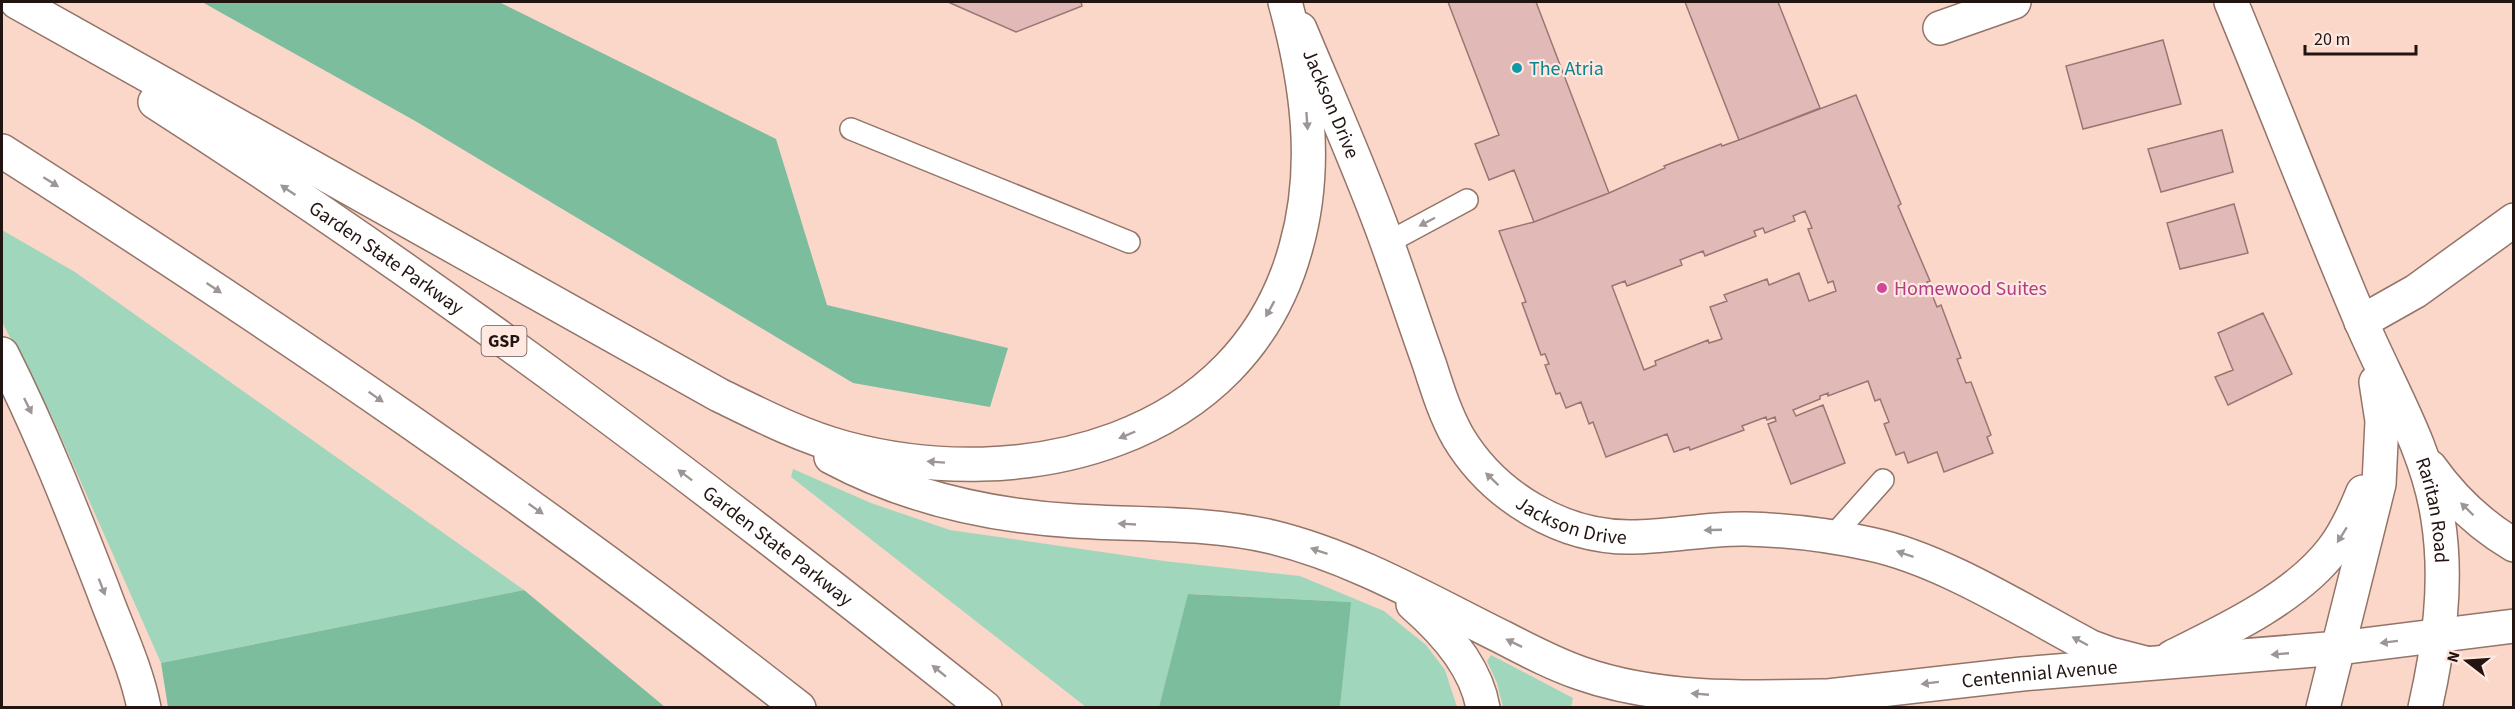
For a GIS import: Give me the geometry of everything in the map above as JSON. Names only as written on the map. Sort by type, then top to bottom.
[{"type":"main road","points":[[17,2],[719,395],[845,465],[877,480],[938,499],[1039,518],[1237,531],[1298,544],[1358,566],[1561,666],[1606,681],[1703,695],[1822,696]]},
{"type":"main road","points":[[719,395],[789,428],[844,447],[922,462],[989,464],[1025,462],[1059,456],[1120,438],[1150,425],[1199,394],[1235,361],[1259,330],[1288,274],[1296,247],[1306,189],[1308,125],[1299,55],[1287,2]]},
{"type":"main road","name":"Jackson Drive","points":[[1287,2],[1387,243],[1444,409],[1458,437],[1492,480],[1535,512],[1583,532],[1633,537],[1702,530],[1745,529],[1832,537],[1873,544],[1930,564],[2091,647],[2132,661],[2155,665]]},
{"type":"main road","points":[[1941,28],[2014,2]]},
{"type":"main road","name":"Raritan Road","points":[[2231,2],[2361,322],[2414,439],[2433,492],[2439,526],[2442,571],[2439,636],[2425,708]]},
{"type":"main road","name":"Garden State Parkway","points":[[2,4],[274,180],[491,331],[798,560],[985,708]]},
{"type":"main road","points":[[2,151],[280,332],[450,448],[552,520],[799,708]]},
{"type":"main road","points":[[2361,322],[2416,291],[2514,220]]},
{"type":"main road","name":"Raritan Road","points":[[2323,708],[2379,484],[2382,421],[2371,356],[2361,322]]},
{"type":"main road","points":[[2,354],[69,500],[132,668],[144,708]]},
{"type":"main road","points":[[2155,665],[2258,610],[2315,569],[2332,551],[2355,511],[2374,460],[2382,421]]},
{"type":"main road","points":[[2414,439],[2431,468],[2464,507],[2480,522],[2514,545]]},
{"type":"main road","points":[[1358,566],[1410,602],[1448,638],[1474,681],[1483,708]]},
{"type":"main road","name":"Centennial Avenue","points":[[1740,708],[1822,696],[2022,674],[2155,665],[2339,648],[2514,626]]},
{"type":"lane","points":[[851,129],[1129,242]]},
{"type":"lane","points":[[1387,243],[1467,200]]},
{"type":"lane","points":[[1832,537],[1883,480]]},
{"type":"green space","points":[[202,2],[499,2],[776,139],[827,305],[1008,348],[990,407],[853,383],[417,122]]},
{"type":"green space","points":[[2,230],[75,272],[524,590],[161,663],[53,419],[2,322]]},
{"type":"green space","points":[[793,469],[871,503],[950,530],[1164,561],[1300,576],[1384,611],[1426,645],[1445,670],[1457,707],[1340,707],[1350,602],[1189,594],[1159,707],[1086,707],[791,477]]},
{"type":"green space","points":[[524,590],[665,707],[168,707],[161,663]]},
{"type":"green space","points":[[1188,594],[1351,602],[1340,707],[1159,707]]},
{"type":"green space","points":[[1491,655],[1573,698],[1571,707],[1503,707],[1497,683],[1487,661]]},
{"type":"building","points":[[948,2],[1081,2],[1082,6],[1016,32]]},
{"type":"building","name":"The Atria","points":[[1448,2],[1536,2],[1609,193],[1534,222],[1514,170],[1489,180],[1475,144],[1499,135]]},
{"type":"building","points":[[1685,2],[1778,2],[1820,108],[1739,140]]},
{"type":"building","points":[[2163,40],[2181,104],[2083,129],[2066,66]]},
{"type":"building","name":"Homewood Suites","points":[[1856,95],[1901,204],[1898,206],[1930,281],[1927,282],[1937,307],[1941,305],[1961,358],[1957,359],[1966,383],[1971,382],[1991,435],[1987,437],[1993,453],[1944,472],[1937,452],[1908,463],[1904,452],[1896,455],[1884,424],[1889,422],[1880,399],[1875,401],[1868,381],[1828,396],[1828,393],[1820,396],[1820,399],[1793,410],[1796,416],[1823,405],[1845,463],[1791,484],[1768,424],[1776,421],[1775,417],[1767,420],[1766,417],[1742,426],[1744,430],[1690,450],[1689,447],[1674,452],[1667,434],[1606,457],[1593,422],[1589,424],[1581,402],[1566,408],[1560,393],[1556,394],[1545,365],[1549,364],[1545,354],[1541,355],[1522,303],[1526,302],[1499,231],[1534,222],[1609,193],[1665,168],[1664,166]],"holes":[[[1805,211],[1812,228],[1808,229],[1828,283],[1833,281],[1836,291],[1809,301],[1799,273],[1769,285],[1767,279],[1724,295],[1727,301],[1710,307],[1722,339],[1709,343],[1708,340],[1655,361],[1656,365],[1644,370],[1612,286],[1625,281],[1627,286],[1682,265],[1680,260],[1703,251],[1705,256],[1756,236],[1754,231],[1763,228],[1765,233],[1795,221],[1793,216]]]},
{"type":"building","points":[[2222,130],[2233,172],[2161,192],[2148,149]]},
{"type":"building","points":[[2234,204],[2248,253],[2180,269],[2167,223]]},
{"type":"building","points":[[2263,313],[2292,374],[2228,405],[2215,377],[2233,370],[2218,333]]},
{"type":"place","name":"The Atria","points":[[1517,68]]},
{"type":"place","name":"Homewood Suites","points":[[1882,288]]}]
